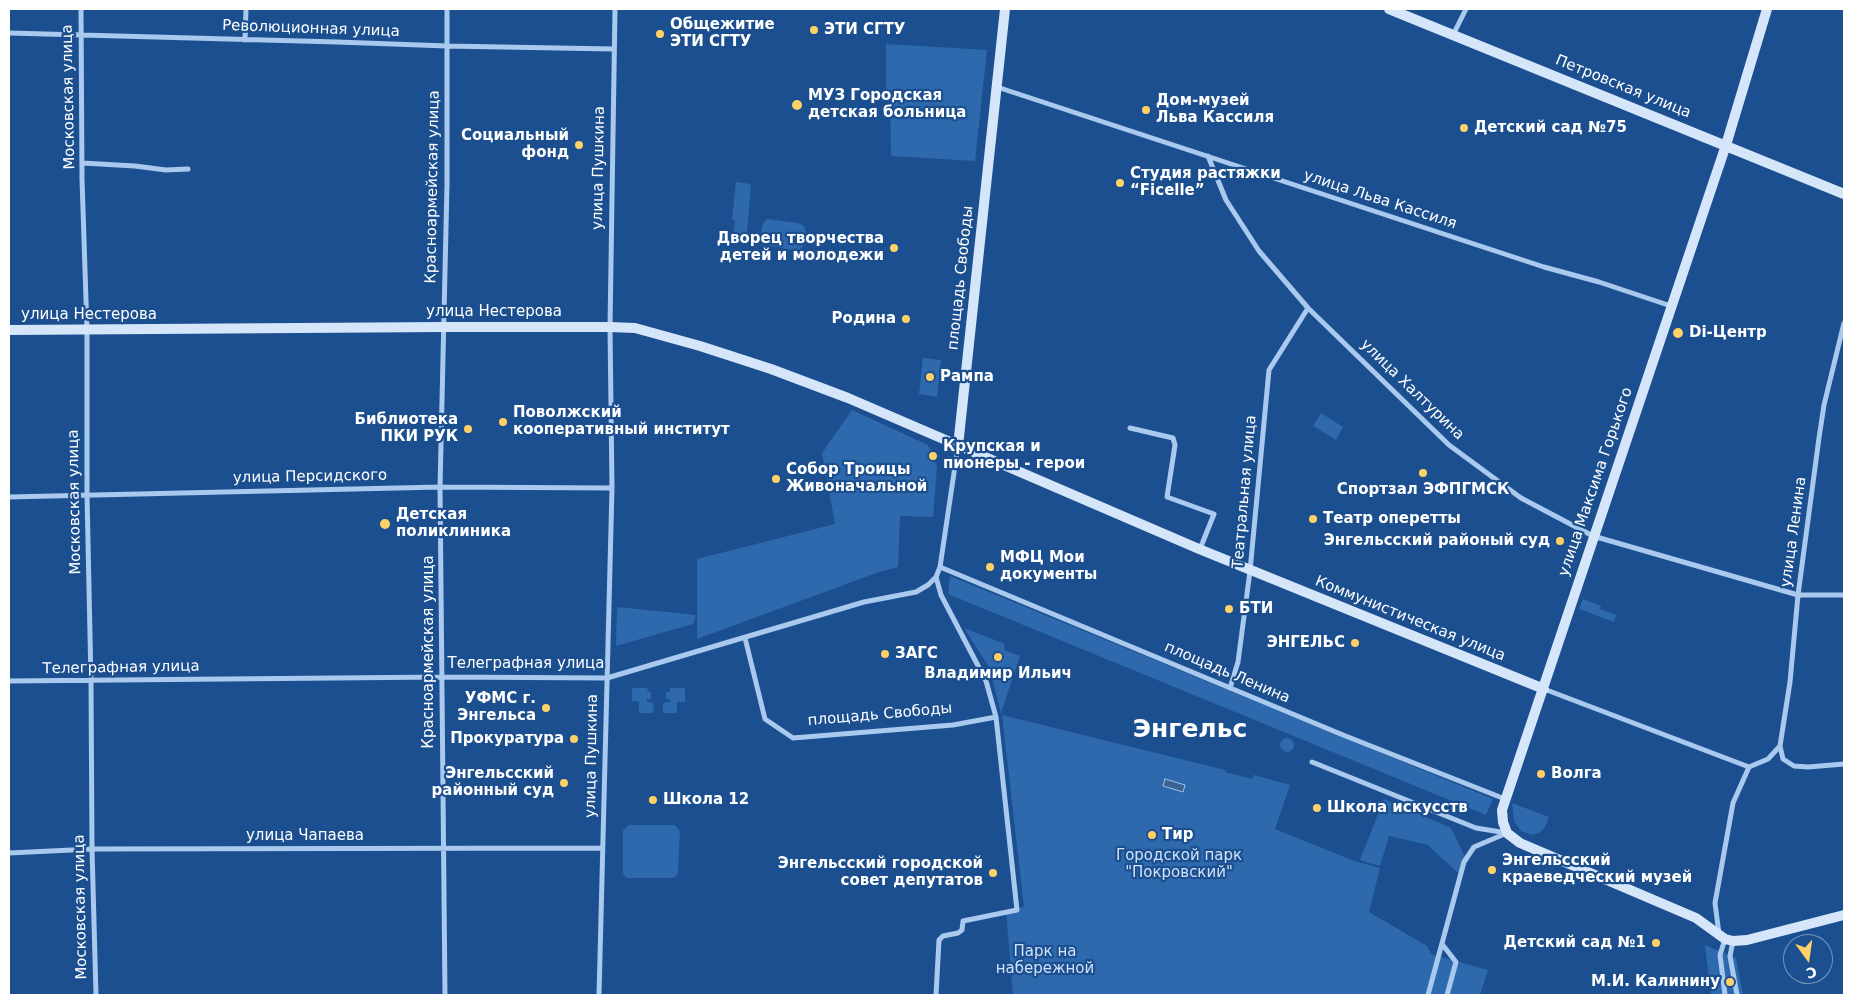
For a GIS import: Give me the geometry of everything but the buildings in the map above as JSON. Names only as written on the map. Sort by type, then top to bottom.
[{"type":"main road","name":"площадь Свободы","points":[[958,446],[1005,9]]},
{"type":"main road","name":"Петровская улица","points":[[1389,9],[1844,194]]},
{"type":"main road","name":"улица Максима Горького","points":[[1507,833],[1503,822],[1502,810],[1505,799],[1544,689],[1726,145],[1768,9]]},
{"type":"main road","name":"улица Нестерова","points":[[9,330],[444,327],[635,328],[700,346],[771,369],[848,398],[958,446]]},
{"type":"main road","name":"Коммунистическая улица","points":[[958,446],[1250,571],[1544,689]]},
{"type":"main road","points":[[1507,833],[1530,848],[1696,918],[1726,938],[1756,938],[1844,915]]},
{"type":"street","name":"Московская улица","points":[[81,9],[82,163],[87,330],[87,494],[92,681],[92,850],[96,995]]},
{"type":"street","points":[[244,40],[246,9]]},
{"type":"street","name":"Красноармейская улица","points":[[444,995],[440,486],[447,185],[447,9]]},
{"type":"street","name":"улица Пушкина","points":[[599,995],[612,488],[610,327],[615,9]]},
{"type":"street","points":[[1452,35],[1466,9]]},
{"type":"street","name":"Революционная улица","points":[[9,33],[613,49]]},
{"type":"street","name":"улица Льва Кассиля","points":[[997,87],[1544,267],[1599,282],[1671,306]]},
{"type":"street","name":"улица Халтурина","points":[[1208,156],[1226,200],[1259,251],[1308,308],[1448,445],[1521,498],[1594,536],[1798,595],[1844,595]]},
{"type":"street","points":[[82,163],[166,170],[188,169]]},
{"type":"street","name":"Театральная улица","points":[[1230,688],[1238,662],[1250,571],[1268,370],[1308,308]]},
{"type":"street","name":"улица Ленина","points":[[1780,746],[1790,682],[1798,595],[1824,405],[1844,323]]},
{"type":"street","points":[[1130,428],[1173,438],[1175,445],[1167,496],[1214,514],[1200,549]]},
{"type":"street","name":"площадь Свободы","points":[[936,577],[940,567],[958,446]]},
{"type":"street","name":"улица Персидского","points":[[9,497],[440,486],[612,488]]},
{"type":"street","name":"площадь Ленина","points":[[940,567],[1230,688],[1505,799]]},
{"type":"street","points":[[936,577],[941,595],[986,681],[996,717],[1017,910],[963,921],[962,930],[958,933],[944,936],[939,940],[936,995]]},
{"type":"street","name":"Телеграфная улица","points":[[9,682],[442,677],[607,678],[864,602],[916,592],[928,586],[936,577]]},
{"type":"street","name":"площадь Свободы","points":[[745,638],[765,719],[793,738],[953,725],[996,717]]},
{"type":"street","name":"Коммунистическая улица","points":[[1544,689],[1749,768]]},
{"type":"street","points":[[1780,746],[1784,759],[1794,766],[1808,767],[1844,764]]},
{"type":"street","points":[[1737,995],[1726,938],[1715,903],[1733,803],[1749,768],[1768,759],[1780,746]]},
{"type":"street","points":[[1312,762],[1476,828],[1507,833]]},
{"type":"street","points":[[1428,995],[1464,862],[1474,847],[1507,833]]},
{"type":"street","name":"улица Чапаева","points":[[9,853],[92,850],[602,848]]},
{"type":"street","points":[[1725,995],[1720,955],[1726,938]]},
{"type":"street","points":[[1442,944],[1456,962],[1447,995]]},
{"type":"green space","points":[[886,44],[987,50],[975,161],[891,156],[890,102],[886,96]]},
{"type":"green space","points":[[736,182],[751,184],[747,233],[738,244],[729,237],[734,230],[735,221],[732,220]]},
{"type":"green space","points":[[767,219],[798,223],[804,226],[806,232],[802,248],[797,251],[762,244],[760,238],[763,223]]},
{"type":"green space","name":"Рампа","points":[[923,358],[941,360],[937,397],[919,394]]},
{"type":"green space","points":[[852,410],[928,445],[937,467],[933,517],[900,516],[898,567],[879,572],[697,639],[697,559],[835,524],[822,453]]},
{"type":"green space","points":[[1321,413],[1343,427],[1336,440],[1313,426]]},
{"type":"green space","points":[[950,576],[1493,799],[1486,815],[948,594]]},
{"type":"green space","points":[[1583,599],[1601,606],[1600,609],[1616,615],[1614,622],[1579,609]]},
{"type":"green space","points":[[617,607],[696,615],[693,624],[616,646]]},
{"type":"green space","points":[[964,628],[1005,644],[1004,650],[1020,656],[1001,713],[989,667]]},
{"type":"green space","points":[[632,688],[647,688],[651,692],[651,699],[647,699],[647,702],[654,703],[653,713],[639,713],[639,702],[632,701]]},
{"type":"green space","points":[[670,688],[685,688],[685,702],[677,702],[677,713],[663,713],[663,703],[670,702],[670,699],[666,699],[666,692],[670,692]]},
{"type":"green space","name":"Городской парк \"Покровский\"","points":[[1002,715],[1225,770],[1225,772],[1252,779],[1254,775],[1290,785],[1275,829],[1354,861],[1380,868],[1369,912],[1427,946],[1431,954],[1488,970],[1480,995],[1013,995],[1006,910],[1024,907]]},
{"type":"green space","points":[[1284,738],[1290,738],[1294,745],[1290,752],[1284,752],[1280,748],[1280,742]]},
{"type":"green space","points":[[1384,799],[1451,828],[1465,857],[1459,874],[1428,845],[1389,836],[1380,866],[1360,860]]},
{"type":"green space","points":[[1512,803],[1549,817],[1545,827],[1539,833],[1532,835],[1521,831],[1514,821]]},
{"type":"green space","points":[[629,825],[675,825],[680,831],[678,874],[674,878],[627,878],[623,874],[623,830]]},
{"type":"green space","points":[[1705,945],[1736,958],[1743,995],[1711,995]]},
{"type":"shaded area","points":[[1165,779],[1185,785],[1183,792],[1163,786]]},
{"type":"place","name":"ЭТИ СГТУ","points":[[814,30]]},
{"type":"place","name":"Общежитие ЭТИ СГТУ","points":[[660,34]]},
{"type":"place","name":"МУЗ Городская детская больница","points":[[797,105]]},
{"type":"place","name":"Дом-музей Льва Кассиля","points":[[1146,110]]},
{"type":"place","name":"Детский сад №75","points":[[1464,128]]},
{"type":"place","name":"Социальный фонд","points":[[579,145]]},
{"type":"place","name":"Студия растяжки “Ficelle”","points":[[1120,183]]},
{"type":"place","name":"Дворец творчества детей и молодежи","points":[[894,248]]},
{"type":"place","name":"Родина","points":[[906,319]]},
{"type":"place","name":"Di-Центр","points":[[1678,333]]},
{"type":"place","name":"Рампа","points":[[930,377]]},
{"type":"place","name":"Поволжский кооперативный институт","points":[[503,422]]},
{"type":"place","name":"Библиотека ПКИ РУК","points":[[468,429]]},
{"type":"place","name":"Крупская и пионеры - герои","points":[[933,456]]},
{"type":"place","name":"Спортзал ЭФПГМСК","points":[[1423,473]]},
{"type":"place","name":"Собор Троицы Живоначальной","points":[[776,479]]},
{"type":"place","name":"Театр оперетты","points":[[1313,519]]},
{"type":"place","name":"Детская поликлиника","points":[[385,524]]},
{"type":"place","name":"Энгельсский районый суд","points":[[1560,541]]},
{"type":"place","name":"МФЦ Мои документы","points":[[990,567]]},
{"type":"place","name":"БТИ","points":[[1229,609]]},
{"type":"place","name":"ЭНГЕЛЬС","points":[[1355,643]]},
{"type":"place","name":"ЗАГС","points":[[885,654]]},
{"type":"place","name":"Владимир Ильич","points":[[998,657]]},
{"type":"place","name":"УФМС г. Энгельса","points":[[546,708]]},
{"type":"place","name":"Прокуратура","points":[[574,739]]},
{"type":"place","name":"Волга","points":[[1541,774]]},
{"type":"place","name":"Энгельсский районный суд","points":[[564,783]]},
{"type":"place","name":"Школа 12","points":[[653,800]]},
{"type":"place","name":"Школа искусств","points":[[1317,808]]},
{"type":"place","name":"Тир","points":[[1152,835]]},
{"type":"place","name":"Энгельсский краеведческий музей","points":[[1492,870]]},
{"type":"place","name":"Энгельсский городской совет депутатов","points":[[993,873]]},
{"type":"place","name":"Детский сад №1","points":[[1656,943]]},
{"type":"place","name":"М.И. Калинину","points":[[1730,982]]},
{"type":"district","name":"Энгельс","points":[[1190,730]]},
{"type":"park label","name":"Парк на набережной","points":[[1045,960]]}]
